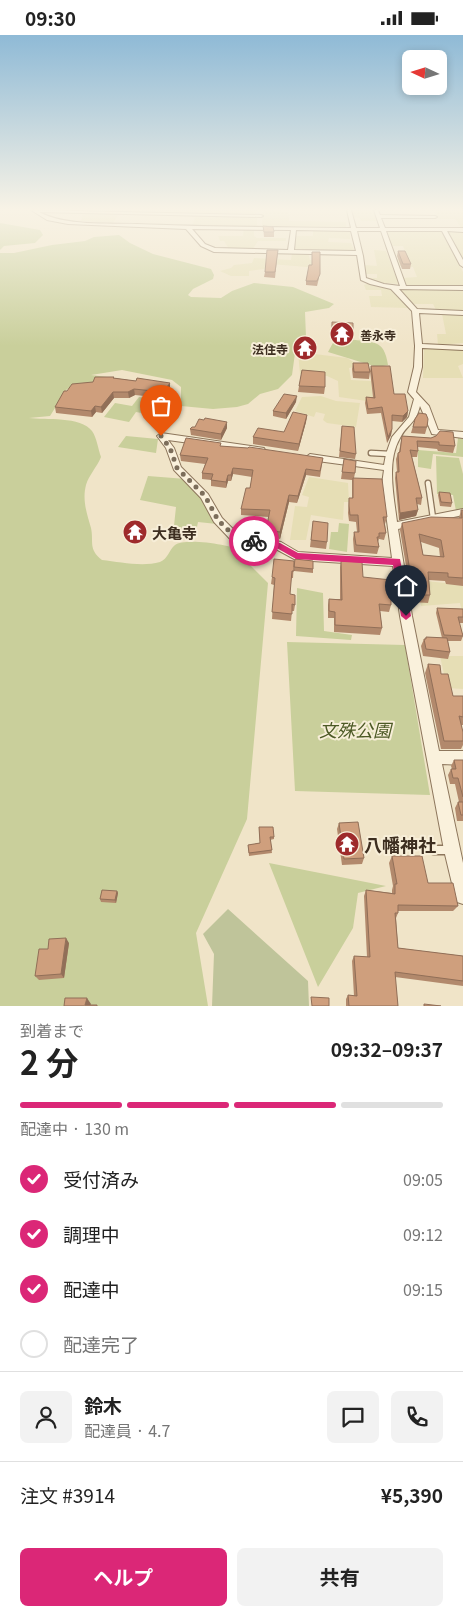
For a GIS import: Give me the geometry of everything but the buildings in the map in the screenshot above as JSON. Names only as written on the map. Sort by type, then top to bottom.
[{"type":"street","points":[[359,255],[363,279],[369,283],[393,287],[463,288]]},
{"type":"street","points":[[392,255],[403,287]]},
{"type":"street","points":[[393,287],[415,311],[419,346],[418,367],[412,392],[425,405],[433,435],[463,435]]},
{"type":"street","points":[[415,311],[463,313]]},
{"type":"street","points":[[419,346],[463,348]]},
{"type":"street","points":[[418,399],[413,419],[390,453],[387,484],[394,526],[397,562],[452,849],[463,896]]},
{"type":"street","points":[[270,451],[161,436],[170,448],[177,468],[205,496],[218,520],[236,538],[277,545],[296,556],[397,562]]},
{"type":"street","points":[[300,455],[388,468]]},
{"type":"street","points":[[394,526],[463,512]]},
{"type":"street","points":[[434,757],[463,758]]},
{"type":"lane","points":[[370,453],[390,453]]},
{"type":"lane","points":[[428,483],[433,518]]},
{"type":"lane","points":[[434,850],[452,849]]},
{"type":"shaded area","points":[[292,255],[309,255],[310,260],[319,260],[318,268],[271,264],[264,269],[249,271],[249,276],[231,276],[220,271],[231,268],[234,265],[252,263],[254,258],[291,260]]},
{"type":"shaded area","points":[[375,255],[388,255],[399,284],[372,282],[365,278],[377,278],[377,274],[365,274],[364,265],[377,266]]},
{"type":"shaded area","points":[[407,255],[455,255],[463,272],[463,287],[404,285],[402,278],[417,277],[413,267],[398,266],[396,259],[408,259]]},
{"type":"shaded area","points":[[367,284],[392,290],[409,308],[371,307],[369,296],[382,296],[381,290],[366,290],[364,285]]},
{"type":"shaded area","points":[[402,288],[463,290],[463,311],[436,310],[433,304],[414,304],[400,291]]},
{"type":"shaded area","points":[[442,314],[463,314],[463,343],[438,345],[437,334],[446,334]]},
{"type":"shaded area","points":[[424,348],[463,350],[463,364],[458,366],[463,378],[423,378]]},
{"type":"shaded area","points":[[298,352],[347,358],[360,366],[349,368],[351,380],[371,381],[373,398],[367,401],[339,397],[338,381],[327,376],[300,374]]},
{"type":"shaded area","points":[[321,396],[336,401],[360,403],[356,427],[327,423],[323,420],[325,414],[316,412],[314,417],[295,411],[302,397]]},
{"type":"shaded area","points":[[309,477],[348,483],[349,502],[344,502],[343,520],[311,515],[306,540],[290,540],[295,506],[307,507],[309,497],[302,495]]},
{"type":"shaded area","points":[[417,580],[463,585],[463,616],[460,603],[421,606]]},
{"type":"shaded area","points":[[440,656],[463,656],[463,689],[447,688]]},
{"type":"green space","points":[[0,255],[158,255],[211,269],[214,275],[213,279],[193,289],[188,295],[191,297],[221,298],[232,291],[254,283],[293,287],[334,304],[329,308],[305,312],[306,337],[296,346],[292,375],[278,389],[260,394],[248,404],[213,409],[181,406],[181,387],[172,380],[122,370],[91,375],[115,378],[67,389],[50,416],[29,418],[80,423],[87,426],[94,434],[101,457],[86,485],[85,502],[91,528],[93,549],[102,560],[131,564],[160,562],[167,557],[175,545],[180,543],[209,543],[229,546],[243,551],[249,564],[268,583],[247,819],[196,933],[208,1006],[0,1006]]},
{"type":"green space","points":[[349,339],[376,343],[384,350],[388,365],[377,367],[328,352],[334,341]]},
{"type":"green space","points":[[139,397],[167,401],[158,416],[136,412],[129,422],[104,417],[115,403],[132,406]]},
{"type":"green space","points":[[126,436],[158,439],[156,453],[118,447]]},
{"type":"green space","points":[[458,438],[463,439],[463,457],[433,454],[431,469],[418,467],[418,450],[456,453]]},
{"type":"green space","points":[[436,456],[459,458],[463,474],[463,510],[456,511],[453,495],[437,494]]},
{"type":"green space","points":[[148,476],[186,479],[199,492],[217,524],[198,522],[195,537],[173,535],[176,507],[140,500]]},
{"type":"green space","points":[[339,523],[349,524],[347,552],[329,549],[331,532],[338,532]]},
{"type":"green space","points":[[297,588],[323,593],[324,631],[352,635],[351,640],[296,636]]},
{"type":"green space","name":"文殊公園","points":[[287,642],[405,645],[430,795],[295,791]]},
{"type":"green space","points":[[269,863],[386,886],[358,893],[353,928],[318,987]]},
{"type":"green space","points":[[228,909],[308,981],[309,1006],[212,1006],[214,954],[203,934]]},
{"type":"way so far","points":[[161,436],[170,448],[177,468],[205,496],[218,520],[236,538],[254,541]]},
{"type":"place","name":"善永寺","points":[[342,334]]},
{"type":"place","name":"法住寺","points":[[305,348]]},
{"type":"place","name":"大亀寺","points":[[135,532]]},
{"type":"place","name":"八幡神社","points":[[347,844]]},
{"type":"route","points":[[254,541],[277,545],[296,556],[397,562],[406,616]]}]
